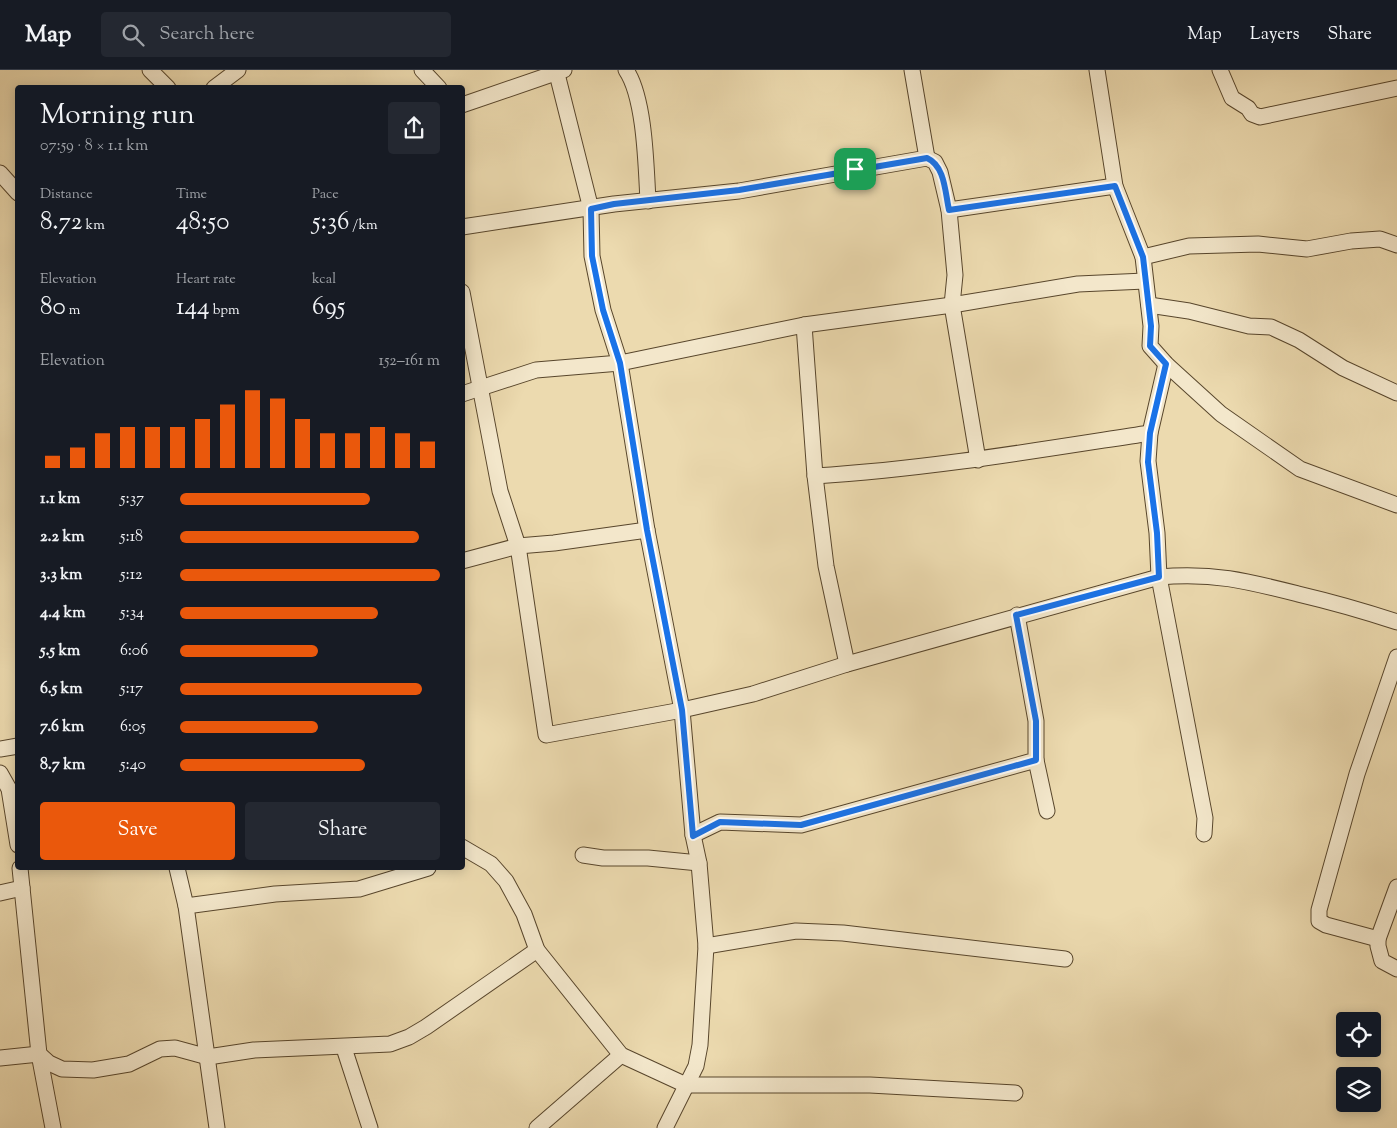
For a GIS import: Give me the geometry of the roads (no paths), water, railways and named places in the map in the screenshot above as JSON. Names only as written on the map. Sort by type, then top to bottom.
[{"type":"street","points":[[150,70],[165,85]]},
{"type":"street","points":[[218,85],[238,70]]},
{"type":"street","points":[[422,70],[436,85]]},
{"type":"street","points":[[626,70],[632,78],[640,110],[648,201]]},
{"type":"street","points":[[912,70],[927,158]]},
{"type":"street","points":[[1097,70],[1115,186],[1143,257],[1151,326],[1150,346],[1166,364],[1221,414],[1300,470],[1397,505]]},
{"type":"street","points":[[1220,70],[1232,98],[1248,108],[1252,114],[1260,117],[1397,88]]},
{"type":"street","points":[[465,104],[559,71],[591,209],[592,256],[603,310],[620,363],[647,530],[682,710],[693,836],[698,863],[706,946],[700,1045],[696,1066],[665,1128]]},
{"type":"street","points":[[465,227],[739,190],[927,158],[936,162],[949,210],[954,275],[952,305],[978,460]]},
{"type":"street","points":[[0,173],[15,190]]},
{"type":"street","points":[[949,210],[1115,186]]},
{"type":"street","points":[[1143,257],[1190,246],[1258,244],[1307,249],[1351,241],[1380,239],[1397,245]]},
{"type":"street","points":[[465,393],[536,370],[620,363],[804,325],[952,305],[1078,284],[1145,281]]},
{"type":"street","points":[[1149,305],[1189,311],[1249,326],[1271,327],[1299,340],[1343,368],[1397,393]]},
{"type":"street","points":[[465,308],[500,491],[518,546],[546,735],[682,710],[753,694],[847,664],[1016,615],[1159,577],[1189,574],[1241,579],[1360,609],[1397,622]]},
{"type":"street","points":[[804,325],[815,476],[826,566],[847,664]]},
{"type":"street","points":[[1166,364],[1150,433],[1148,462],[1157,533],[1159,577],[1204,818],[1204,834]]},
{"type":"street","points":[[815,476],[883,472],[978,460],[1150,433]]},
{"type":"street","points":[[465,560],[518,546],[554,544],[647,530]]},
{"type":"street","points":[[1016,615],[1036,721],[1036,760],[1047,811]]},
{"type":"street","points":[[1378,939],[1326,925],[1319,921],[1318,910],[1357,774],[1397,657]]},
{"type":"street","points":[[0,749],[15,746]]},
{"type":"street","points":[[693,836],[720,822],[801,825],[1036,760]]},
{"type":"street","points":[[0,773],[9,789],[15,826]]},
{"type":"street","points":[[465,849],[491,864],[516,896],[537,950],[621,1055],[686,1085],[870,1085],[1015,1093]]},
{"type":"street","points":[[583,855],[603,858],[648,858],[698,863]]},
{"type":"street","points":[[465,858],[479,856]]},
{"type":"street","points":[[20,870],[39,1054],[53,1128]]},
{"type":"street","points":[[177,870],[186,906],[217,1128]]},
{"type":"street","points":[[186,906],[275,894],[359,889],[421,870]]},
{"type":"street","points":[[1397,887],[1378,939],[1382,961],[1397,969]]},
{"type":"street","points":[[0,893],[22,888]]},
{"type":"street","points":[[706,946],[796,931],[834,932],[1065,959]]},
{"type":"street","points":[[0,1058],[39,1054],[49,1063],[62,1069],[92,1070],[129,1064],[160,1049],[176,1048],[208,1057],[254,1050],[344,1048],[390,1044],[409,1037],[537,950]]},
{"type":"street","points":[[344,1048],[370,1128]]},
{"type":"street","points":[[537,1128],[621,1055]]}]
